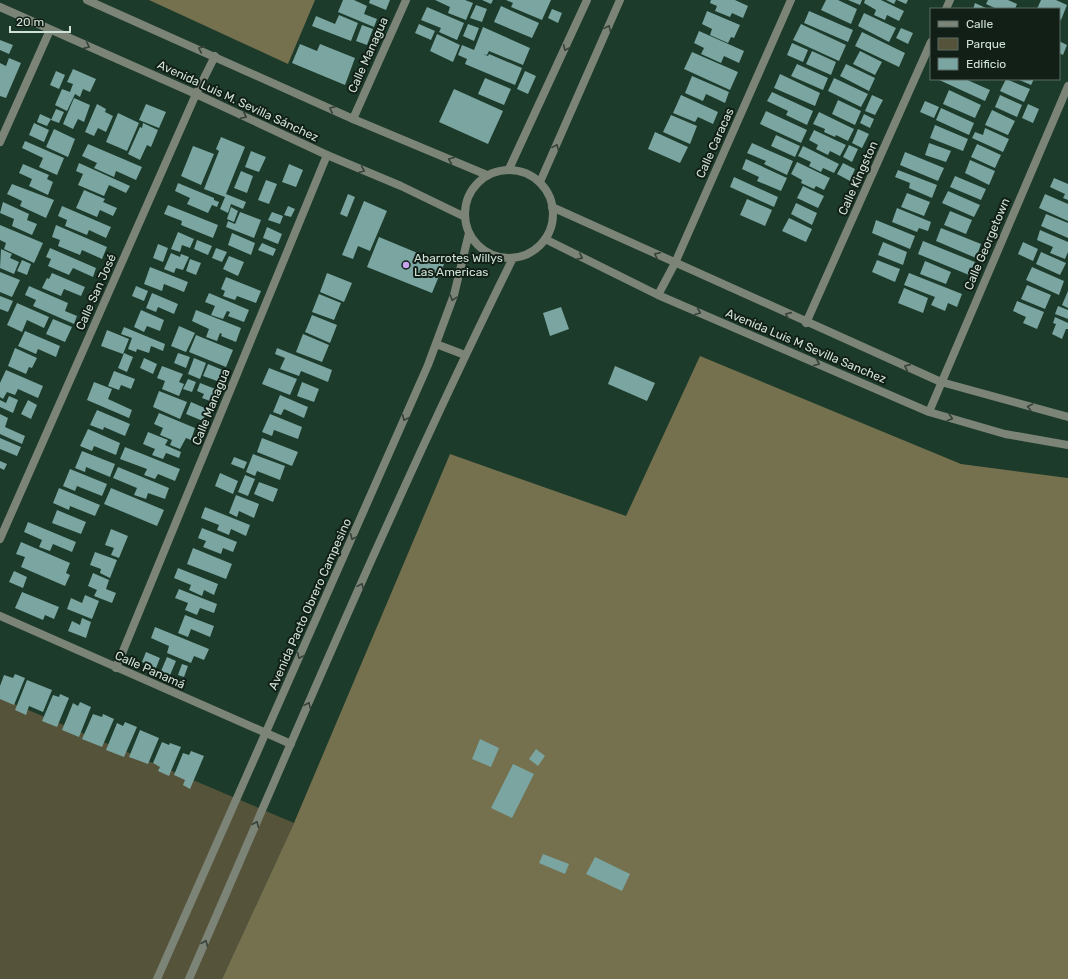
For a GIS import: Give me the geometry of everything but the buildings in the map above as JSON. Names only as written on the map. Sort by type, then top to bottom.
[{"type":"street","points":[[87,0],[353,119],[487,175]]},
{"type":"street","name":"Calle Managua","points":[[353,119],[406,0]]},
{"type":"street","points":[[509,169],[588,0]]},
{"type":"street","points":[[540,182],[620,0]]},
{"type":"street","name":"Calle Caracas","points":[[658,295],[675,263],[791,0]]},
{"type":"street","name":"Avenida Luis M. Sevilla Sánchez","points":[[0,7],[196,94],[327,155],[401,186],[465,217]]},
{"type":"street","points":[[0,142],[50,30]]},
{"type":"street","name":"Calle Kingston","points":[[806,323],[930,44]]},
{"type":"street","name":"Calle San José","points":[[0,539],[196,94],[215,56]]},
{"type":"street","name":"Calle Georgetown","points":[[929,412],[1068,86]]},
{"type":"street","name":"Calle Managua","points":[[116,668],[327,155]]},
{"type":"street","points":[[509,169],[526,173],[540,182],[548,194],[552,207],[552,224],[545,240],[531,252],[513,258],[495,256],[480,247],[469,232],[465,217],[467,200],[475,186],[487,175],[509,169]]},
{"type":"street","name":"Avenida Luis M Sevilla Sanchez","points":[[552,207],[806,323],[941,382],[1068,417]]},
{"type":"street","name":"Avenida Pacto Obrero Campesino","points":[[157,979],[266,735],[436,344],[454,295],[469,232]]},
{"type":"street","name":"Avenida Luis M Sevilla Sanchez","points":[[545,240],[658,295],[929,412],[1005,434],[1068,445]]},
{"type":"street","points":[[189,979],[290,744],[465,355],[513,258]]},
{"type":"street","points":[[436,344],[465,355]]},
{"type":"street","name":"Calle Panamá","points":[[0,616],[266,735],[290,744]]},
{"type":"green space","points":[[0,698],[294,823],[222,979],[0,979]]},
{"type":"shaded area","points":[[149,0],[315,0],[288,64]]},
{"type":"shaded area","points":[[700,356],[961,464],[1068,478],[1068,979],[222,979],[294,823],[450,454],[626,516]]},
{"type":"place","name":"Abarrotes Willys Las Americas","points":[[406,265]]}]
